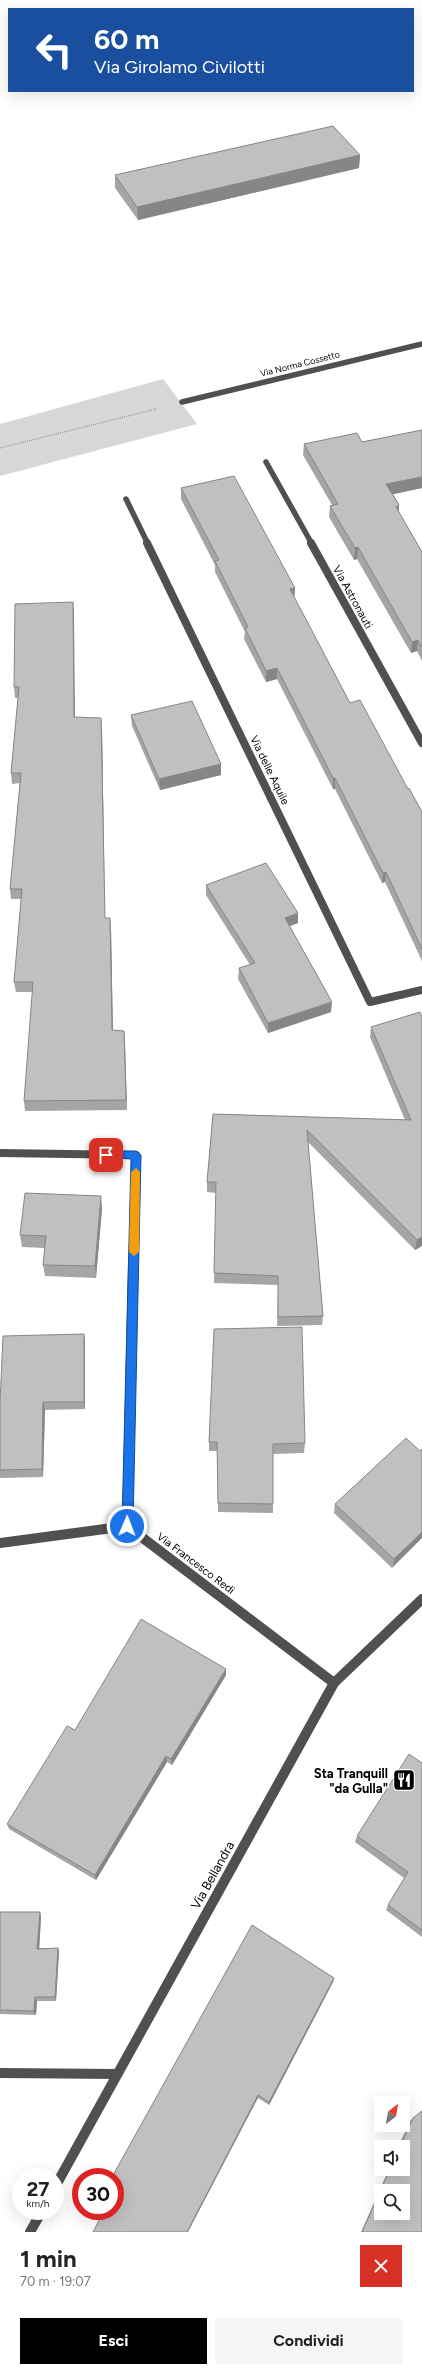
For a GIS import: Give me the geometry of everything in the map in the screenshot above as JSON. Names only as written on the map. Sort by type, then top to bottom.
[{"type":"street","name":"Via Norma Cossetto","points":[[182,402],[422,344]]},
{"type":"street","name":"Via Astronauti","points":[[266,462],[422,743]]},
{"type":"street","name":"Via delle Aquile","points":[[126,499],[370,1002],[422,990]]},
{"type":"street","points":[[0,1153],[136,1155],[127,1526],[0,1543]]},
{"type":"street","name":"Via Francesco Redi","points":[[127,1526],[334,1683]]},
{"type":"street","name":"Via Bellandra","points":[[64,2171],[334,1683],[422,1599]]},
{"type":"street","points":[[0,2073],[117,2074]]},
{"type":"street","points":[[30,2232],[37,2220]]},
{"type":"path","points":[[0,448],[182,402]]},
{"type":"shaded area","points":[[163,379],[197,424],[0,476],[0,424]]},
{"type":"building","points":[[333,126],[360,155],[137,207],[115,175]]},
{"type":"building","points":[[422,430],[422,477],[386,484],[399,505],[396,507],[422,552],[422,647],[418,640],[412,642],[358,547],[355,548],[330,506],[338,504],[304,444],[357,433],[362,442]]},
{"type":"building","points":[[234,476],[295,588],[290,589],[350,703],[360,700],[422,812],[422,949],[386,872],[383,873],[277,668],[266,671],[245,628],[248,627],[215,561],[219,560],[181,488]]},
{"type":"building","points":[[73,602],[74,717],[101,718],[105,918],[110,918],[112,1030],[124,1031],[126,1100],[24,1101],[33,982],[14,982],[22,889],[10,889],[21,773],[11,773],[19,687],[14,687],[15,604]]},
{"type":"building","points":[[192,701],[221,764],[159,779],[131,715]]},
{"type":"building","points":[[266,863],[298,913],[285,918],[332,1002],[268,1023],[239,968],[255,963],[206,885]]},
{"type":"building","points":[[420,1012],[422,1017],[422,1237],[417,1240],[307,1130],[323,1316],[278,1317],[278,1276],[214,1273],[216,1182],[207,1182],[213,1114],[411,1120],[371,1027]]},
{"type":"building","points":[[25,1193],[101,1196],[95,1266],[43,1265],[46,1236],[20,1235]]},
{"type":"building","points":[[302,1327],[305,1443],[273,1444],[273,1504],[218,1503],[217,1442],[209,1442],[214,1329]]},
{"type":"building","points":[[84,1334],[84,1402],[43,1402],[42,1469],[0,1470],[0,1403],[3,1336]]},
{"type":"building","points":[[406,1438],[420,1451],[422,1449],[422,1532],[394,1559],[335,1504]]},
{"type":"building","points":[[141,1619],[226,1669],[171,1759],[166,1756],[95,1875],[7,1824],[67,1726],[75,1730]]},
{"type":"building","points":[[409,1754],[422,1763],[422,1930],[388,1905],[408,1872],[357,1836]]},
{"type":"building","points":[[0,1912],[40,1912],[37,1949],[58,1948],[55,1997],[35,1997],[34,2011],[0,2010]]},
{"type":"building","points":[[252,1925],[334,1978],[269,2102],[258,2095],[187,2232],[93,2232],[99,2220],[124,2220],[124,2168],[117,2168]]},
{"type":"building","points":[[422,2111],[422,2232],[362,2232],[374,2205],[374,2220],[410,2220],[410,2184],[383,2184],[387,2176],[410,2176],[410,2140],[403,2140],[407,2132],[410,2132],[410,2125],[413,2118]]},
{"type":"slow traffic","points":[[134,1252],[136,1172]]},
{"type":"place","name":"Sta Tranquill \"da Gulla\"","points":[[404,1780]]},
{"type":"route","points":[[106,1155],[136,1155],[127,1526]]}]
